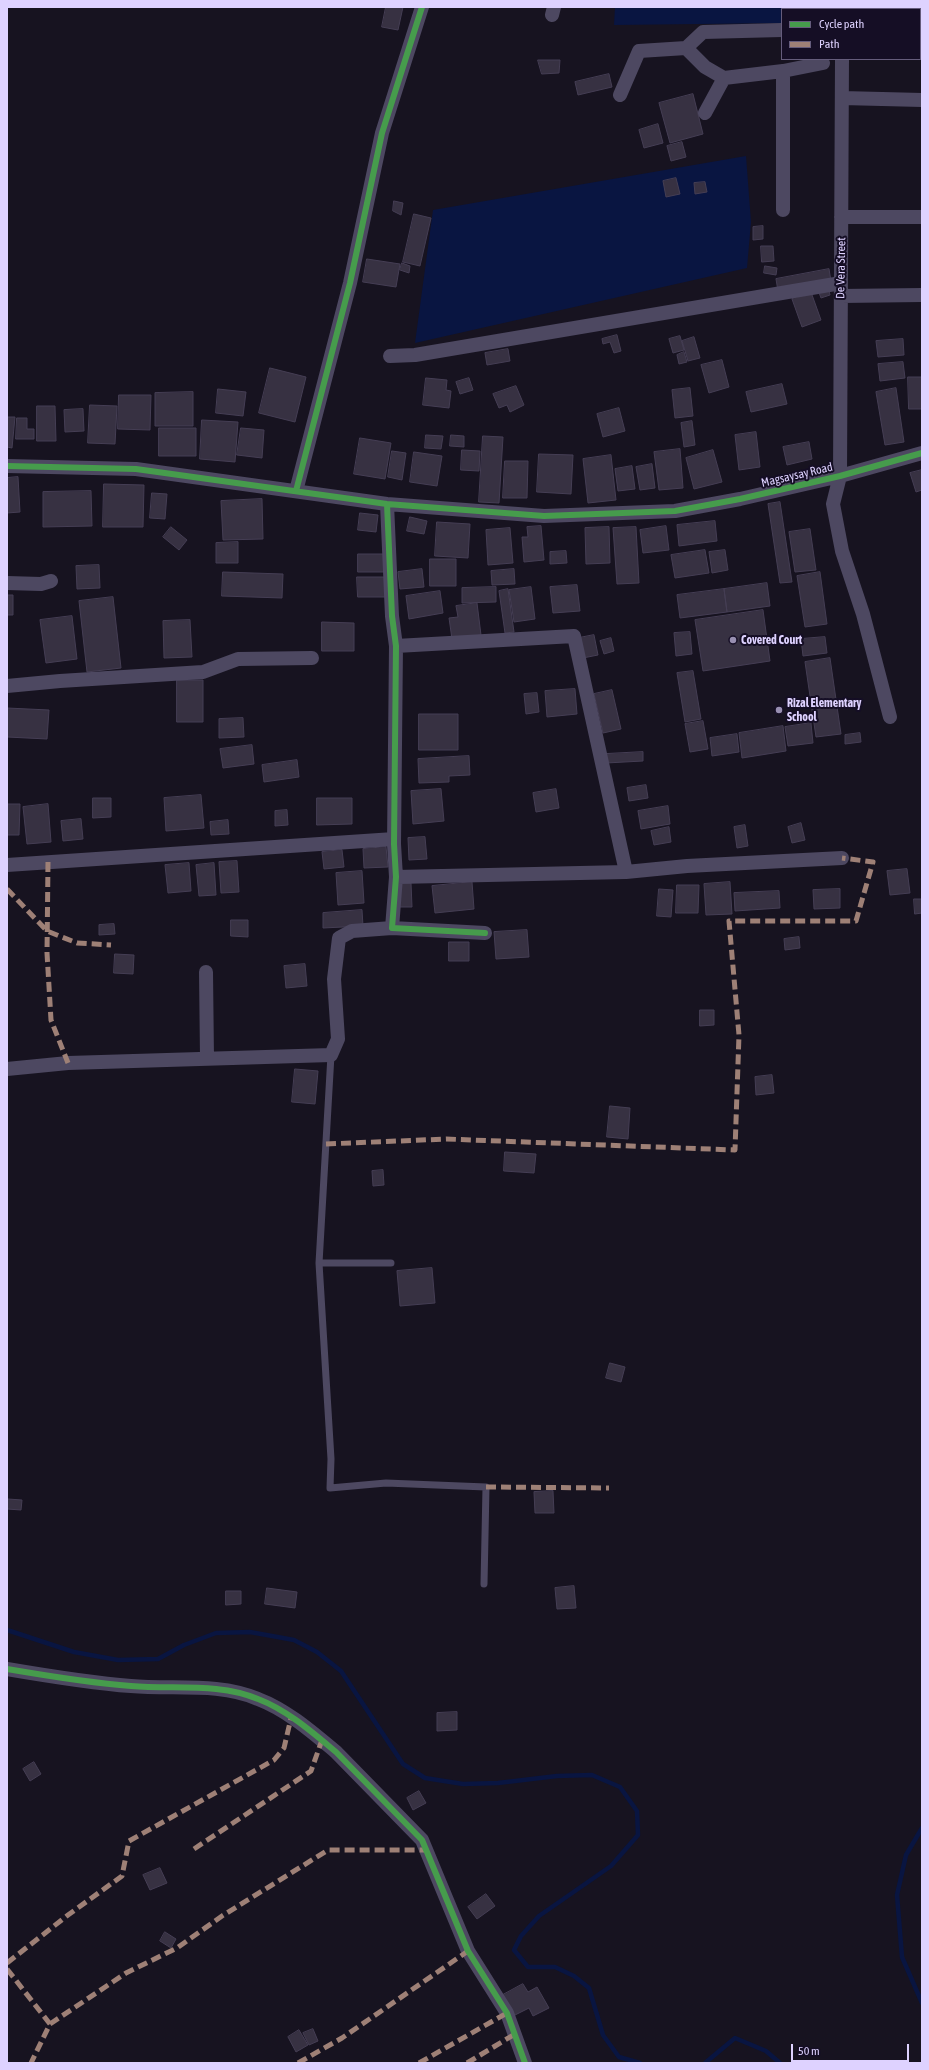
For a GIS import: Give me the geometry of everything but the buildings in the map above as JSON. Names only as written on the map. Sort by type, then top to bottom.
[{"type":"street","points":[[296,491],[350,283],[382,133],[422,7]]},
{"type":"street","points":[[620,95],[639,51],[686,48],[703,32],[781,30]]},
{"type":"street","points":[[686,48],[705,67],[724,78],[783,71],[834,62]]},
{"type":"street","name":"De Vera Street","points":[[834,62],[842,98],[840,476],[834,504],[842,551],[863,614],[890,717]]},
{"type":"street","points":[[783,71],[783,210]]},
{"type":"street","points":[[705,113],[724,78]]},
{"type":"street","points":[[842,98],[922,100]]},
{"type":"street","points":[[841,217],[922,217]]},
{"type":"street","points":[[390,356],[430,353],[841,289],[922,295]]},
{"type":"street","name":"Magsaysay Road","points":[[7,466],[136,469],[387,504],[544,516],[675,511],[740,499],[840,476],[922,452]]},
{"type":"street","points":[[387,504],[392,616],[396,646],[394,839],[396,877],[392,928]]},
{"type":"street","points":[[7,583],[42,584],[51,581]]},
{"type":"street","points":[[396,646],[574,636],[626,872]]},
{"type":"street","points":[[7,686],[60,681],[203,672],[238,659],[312,658]]},
{"type":"street","points":[[7,865],[394,839]]},
{"type":"street","points":[[396,877],[626,872],[687,866],[842,858]]},
{"type":"street","points":[[7,1070],[68,1063],[331,1054],[338,1039],[334,978],[339,938],[352,931],[392,928],[485,933]]},
{"type":"street","points":[[206,972],[207,1058]]},
{"type":"street","points":[[7,1669],[132,1686],[224,1689],[256,1698],[276,1707],[322,1740],[336,1752],[422,1840],[468,1951],[507,2014],[525,2063]]},
{"type":"lane","points":[[331,1054],[319,1263],[330,1451],[330,1488],[386,1483],[486,1487],[484,1584]]},
{"type":"lane","points":[[319,1263],[391,1263]]},
{"type":"shaded area","points":[[615,7],[830,7],[781,8],[781,23],[614,25]]},
{"type":"shaded area","points":[[746,156],[751,222],[747,268],[415,343],[433,210]]},
{"type":"waterway","points":[[7,1630],[74,1652],[118,1660],[158,1659],[184,1645],[216,1633],[250,1632],[294,1640],[317,1652],[341,1671],[403,1764],[425,1778],[463,1784],[498,1783],[557,1776],[592,1775],[620,1787],[637,1811],[638,1835],[611,1866],[539,1916],[521,1936],[514,1950],[528,1967],[555,1967],[574,1976],[589,1988],[603,2035],[619,2057],[640,2063]]},
{"type":"waterway","points":[[922,1828],[906,1855],[897,1895],[902,1957],[922,2003]]},
{"type":"waterway","points":[[705,2063],[735,2038],[766,2051],[780,2063]]},
{"type":"marked path","points":[[326,1144],[446,1139],[735,1150],[739,1035],[729,921],[856,921],[873,862],[842,858]]},
{"type":"marked path","points":[[48,862],[47,953],[51,1020],[68,1063]]},
{"type":"marked path","points":[[7,889],[47,931],[77,943],[111,945]]},
{"type":"marked path","points":[[486,1487],[609,1488]]},
{"type":"marked path","points":[[7,1963],[68,1915],[122,1876],[129,1841],[274,1760],[284,1748],[291,1718]]},
{"type":"marked path","points":[[194,1849],[311,1771],[322,1740]]},
{"type":"marked path","points":[[50,2024],[126,1973],[177,1948],[222,1916],[328,1850],[427,1850]]},
{"type":"marked path","points":[[298,2063],[342,2038],[468,1951]]},
{"type":"marked path","points":[[7,1969],[50,2024],[31,2063]]},
{"type":"marked path","points":[[419,2063],[507,2013]]},
{"type":"marked path","points":[[467,2063],[515,2034]]},
{"type":"cycle path","points":[[296,491],[350,283],[382,133],[422,7]]},
{"type":"cycle path","points":[[7,466],[136,469],[387,504],[544,516],[675,511],[740,499],[840,476],[922,453]]},
{"type":"cycle path","points":[[387,504],[392,616],[396,646],[394,844],[396,877],[392,928],[485,933]]},
{"type":"cycle path","points":[[7,1669],[116,1685],[211,1688],[227,1690],[243,1694],[269,1704],[289,1715],[308,1729],[336,1752],[422,1840],[468,1951],[507,2013],[525,2063]]},
{"type":"place","name":"Covered Court","points":[[733,640]]},
{"type":"place","name":"Rizal Elementary School","points":[[779,710]]}]
